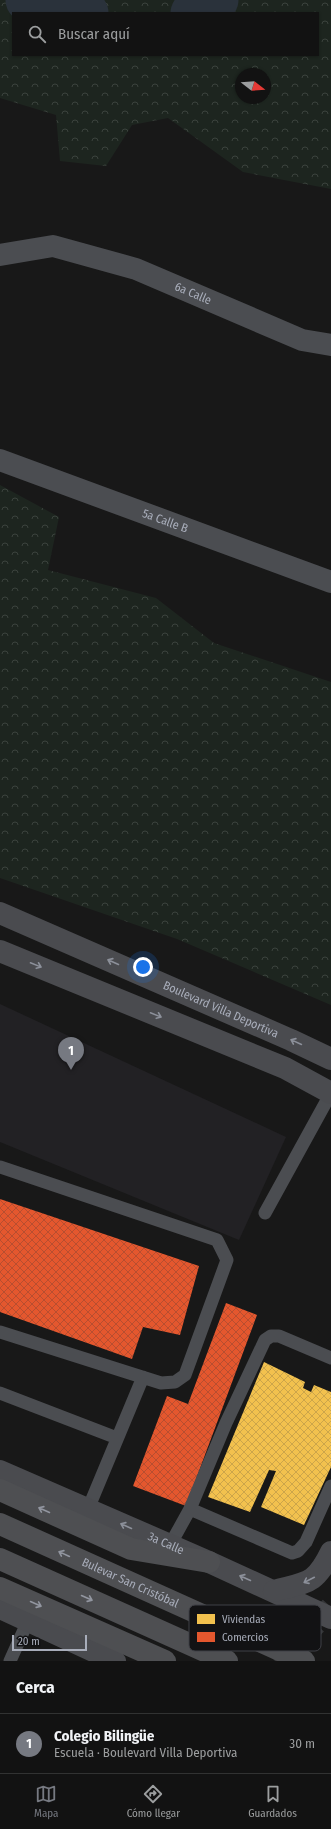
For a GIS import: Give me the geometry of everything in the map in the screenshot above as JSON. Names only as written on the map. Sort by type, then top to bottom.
[{"type":"main road","name":"Boulevard Villa Deportiva","points":[[0,913],[204,1001],[331,1059]]},
{"type":"main road","points":[[0,951],[285,1068],[331,1093]]},
{"type":"main road","points":[[190,1029],[204,1001]]},
{"type":"main road","name":"3a Calle","points":[[0,1471],[304,1605]]},
{"type":"main road","points":[[0,1490],[131,1549],[209,1562]]},
{"type":"main road","name":"Bulevar San Cristóbal","points":[[0,1524],[189,1609]]},
{"type":"main road","points":[[274,1591],[305,1583],[317,1576],[331,1552]]},
{"type":"main road","points":[[0,1559],[189,1644]]},
{"type":"main road","points":[[0,1588],[165,1661]]},
{"type":"main road","points":[[0,1608],[28,1621],[87,1655],[115,1661]]},
{"type":"main road","name":"3a Calle","points":[[321,1613],[331,1618]]},
{"type":"main road","points":[[204,1651],[226,1661]]},
{"type":"main road","name":"Bulevar San Cristóbal","points":[[282,1651],[304,1661]]},
{"type":"street","name":"6a Calle","points":[[0,255],[53,246],[136,269],[302,340],[331,345]]},
{"type":"street","name":"5a Calle B","points":[[0,460],[331,582]]},
{"type":"lane","points":[[266,1213],[331,1093]]},
{"type":"lane","points":[[0,1167],[217,1240],[227,1260],[185,1375],[175,1382],[161,1383],[0,1332]]},
{"type":"lane","points":[[170,1545],[190,1509],[226,1423],[265,1340],[271,1336],[279,1336],[331,1358]]},
{"type":"lane","points":[[88,1509],[142,1377]]},
{"type":"lane","points":[[0,1393],[117,1438]]},
{"type":"lane","points":[[190,1509],[292,1553],[298,1551],[306,1542],[331,1486]]},
{"type":"lane","points":[[10,1661],[28,1621]]},
{"type":"shaded area","points":[[0,1004],[286,1137],[239,1240],[0,1142]]},
{"type":"green space","points":[[0,0],[331,0],[331,189],[243,172],[168,118],[132,125],[106,166],[60,161],[56,115],[0,98]]},
{"type":"green space","points":[[0,485],[59,517],[48,570],[156,598],[214,643],[331,682],[331,1005],[177,939],[0,878]]},
{"type":"building: Viviendas","points":[[264,1362],[305,1382],[303,1388],[311,1392],[314,1385],[331,1392],[331,1467],[304,1525],[261,1507],[276,1471],[269,1470],[250,1512],[208,1497]]},
{"type":"building: Comercios","points":[[0,1199],[199,1266],[180,1335],[143,1327],[132,1359],[0,1312]]},
{"type":"building: Comercios","points":[[226,1303],[257,1315],[186,1506],[133,1486],[167,1396],[188,1404]]},
{"type":"waterway","points":[[28,0],[42,9],[75,12]]},
{"type":"waterway","points":[[195,12],[216,0]]},
{"type":"tunnel","points":[[321,1618],[331,1607]]},
{"type":"tunnel","points":[[275,1661],[286,1651]]},
{"type":"place","name":"Colegio Bilingüe","points":[[71,1070]]}]
